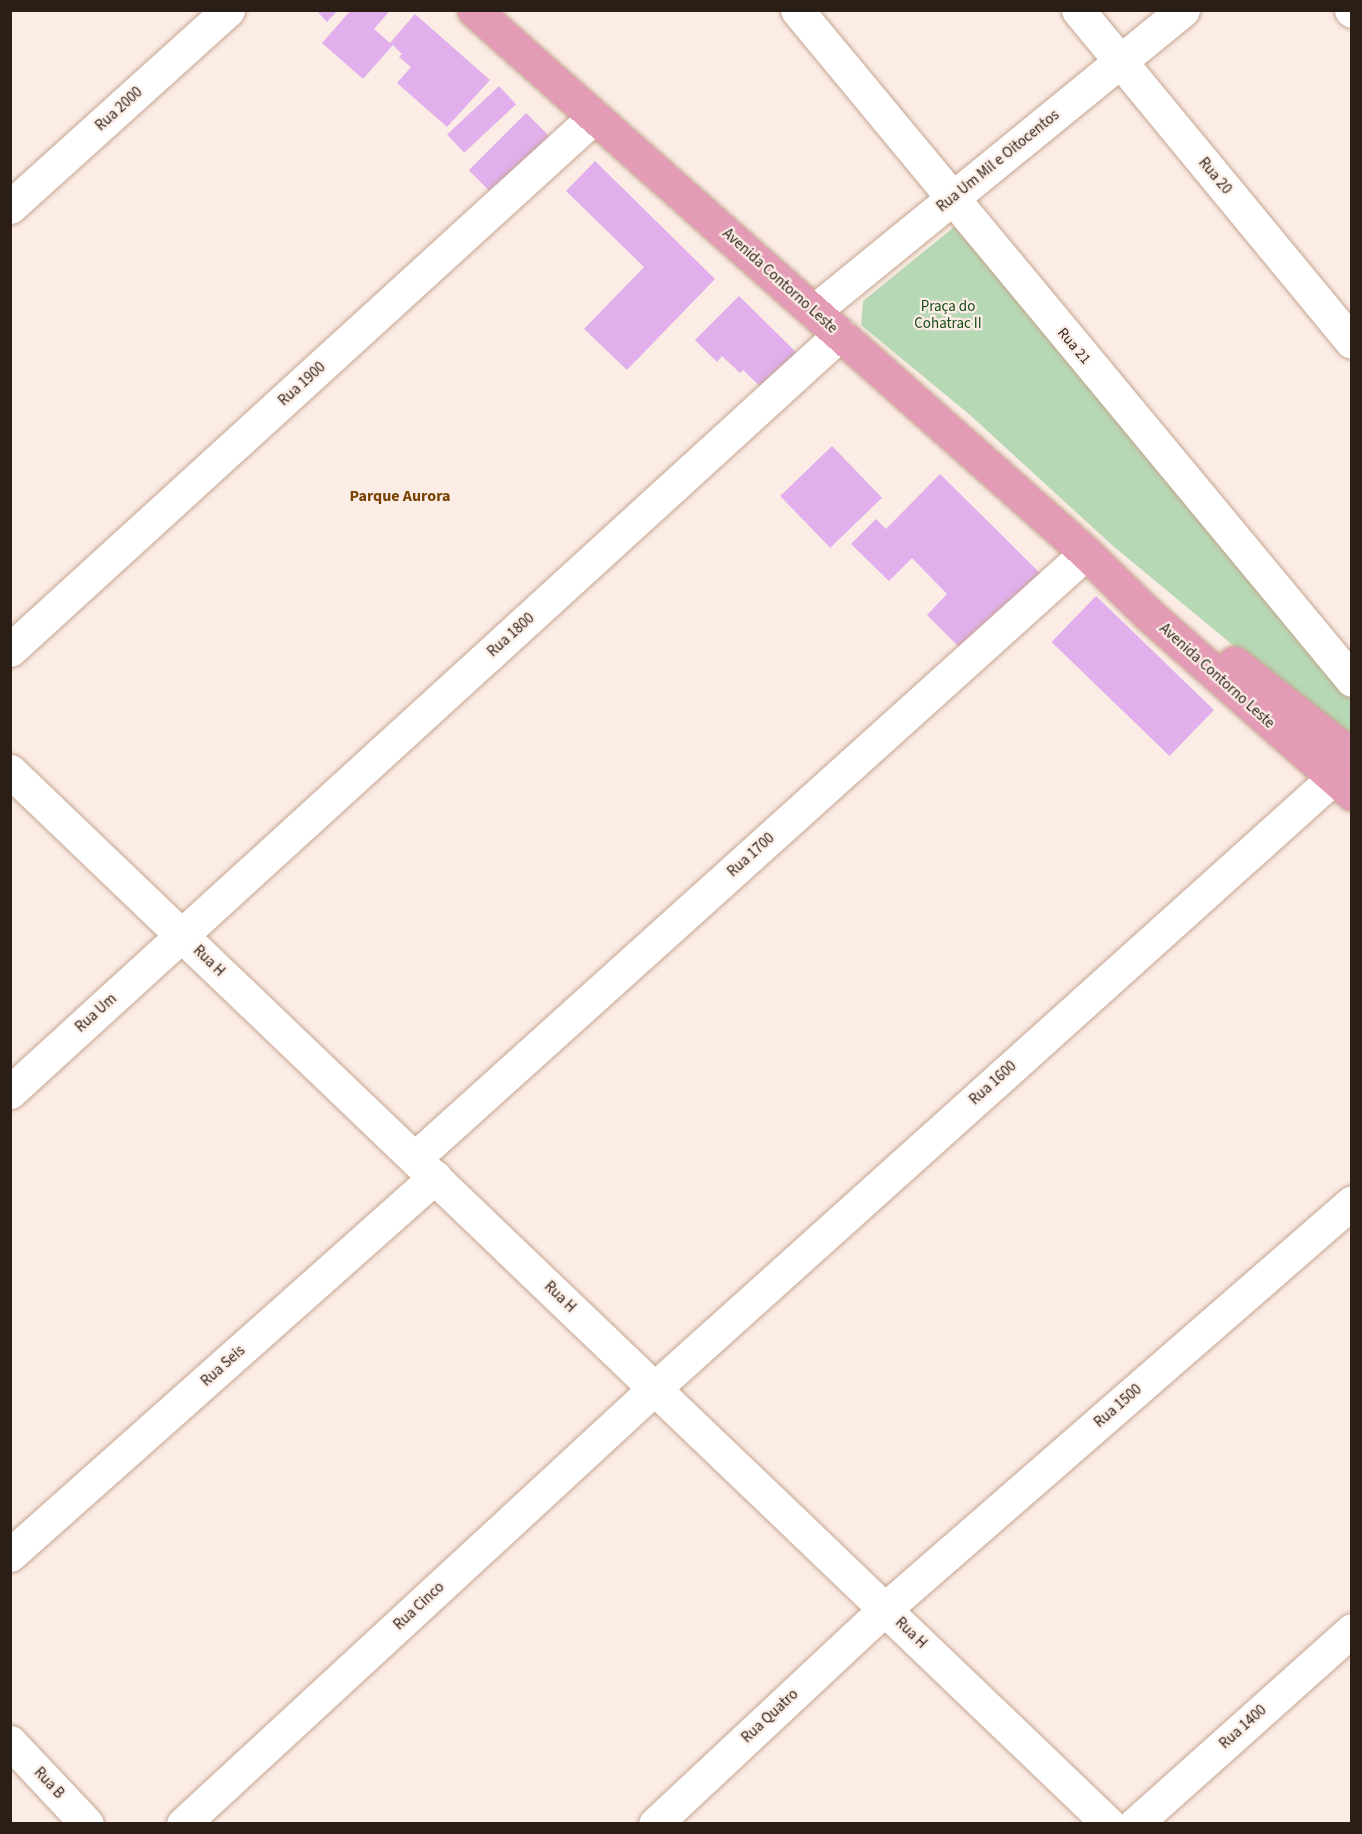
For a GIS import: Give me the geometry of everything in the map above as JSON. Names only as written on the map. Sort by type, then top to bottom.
[{"type":"main road","name":"Avenida Contorno Leste","points":[[474,10],[1086,553],[1147,613],[1345,776]]},
{"type":"street","name":"Rua 2000","points":[[10,207],[228,10]]},
{"type":"street","name":"Rua 21","points":[[797,10],[1352,680]]},
{"type":"street","name":"Rua 20","points":[[1078,10],[1352,342]]},
{"type":"street","name":"Rua Um Mil e Oitocentos","points":[[814,311],[1183,10]]},
{"type":"street","name":"Rua 1900","points":[[10,651],[594,117]]},
{"type":"street","name":"Rua 1800","points":[[182,935],[840,334]]},
{"type":"street","name":"Rua 1700","points":[[425,1168],[1086,553]]},
{"type":"street","name":"Rua H","points":[[10,771],[1109,1824]]},
{"type":"street","name":"Rua 1600","points":[[655,1388],[1345,776]]},
{"type":"street","name":"Rua Um","points":[[10,1092],[182,935]]},
{"type":"street","name":"Rua Seis","points":[[10,1555],[425,1168]]},
{"type":"street","name":"Rua 1500","points":[[885,1609],[1352,1202]]},
{"type":"street","name":"Rua Cinco","points":[[183,1824],[655,1388]]},
{"type":"street","name":"Rua Quatro","points":[[655,1824],[885,1609]]},
{"type":"street","name":"Rua 1400","points":[[1135,1824],[1352,1630]]},
{"type":"street","name":"Rua B","points":[[10,1742],[87,1824]]},
{"type":"green space","name":"Praça do Cohatrac II","points":[[954,227],[1175,474],[1351,697],[1351,743],[1113,546],[970,415],[861,325],[863,301]]},
{"type":"building","points":[[316,10],[338,10],[327,22]]},
{"type":"building","points":[[351,10],[385,10],[388,13],[374,29],[390,43],[415,14],[490,80],[447,127],[397,83],[411,67],[399,57],[402,54],[393,45],[363,79],[322,43]]},
{"type":"building","points":[[499,86],[516,104],[464,153],[447,134]]},
{"type":"building","points":[[526,113],[555,142],[498,199],[469,170]]},
{"type":"building","points":[[595,161],[715,279],[627,370],[584,329],[644,267],[566,191]]},
{"type":"building","points":[[739,296],[799,355],[764,390],[743,370],[740,373],[722,356],[717,362],[695,340]]},
{"type":"building","points":[[832,446],[882,498],[830,548],[780,496]]},
{"type":"building","points":[[940,474],[1042,575],[964,652],[927,615],[947,594],[912,558],[889,581],[851,544],[876,519],[886,529]]},
{"type":"building","points":[[1096,596],[1214,710],[1170,756],[1052,642]]},
{"type":"district","name":"Parque Aurora","points":[[400,496]]}]
